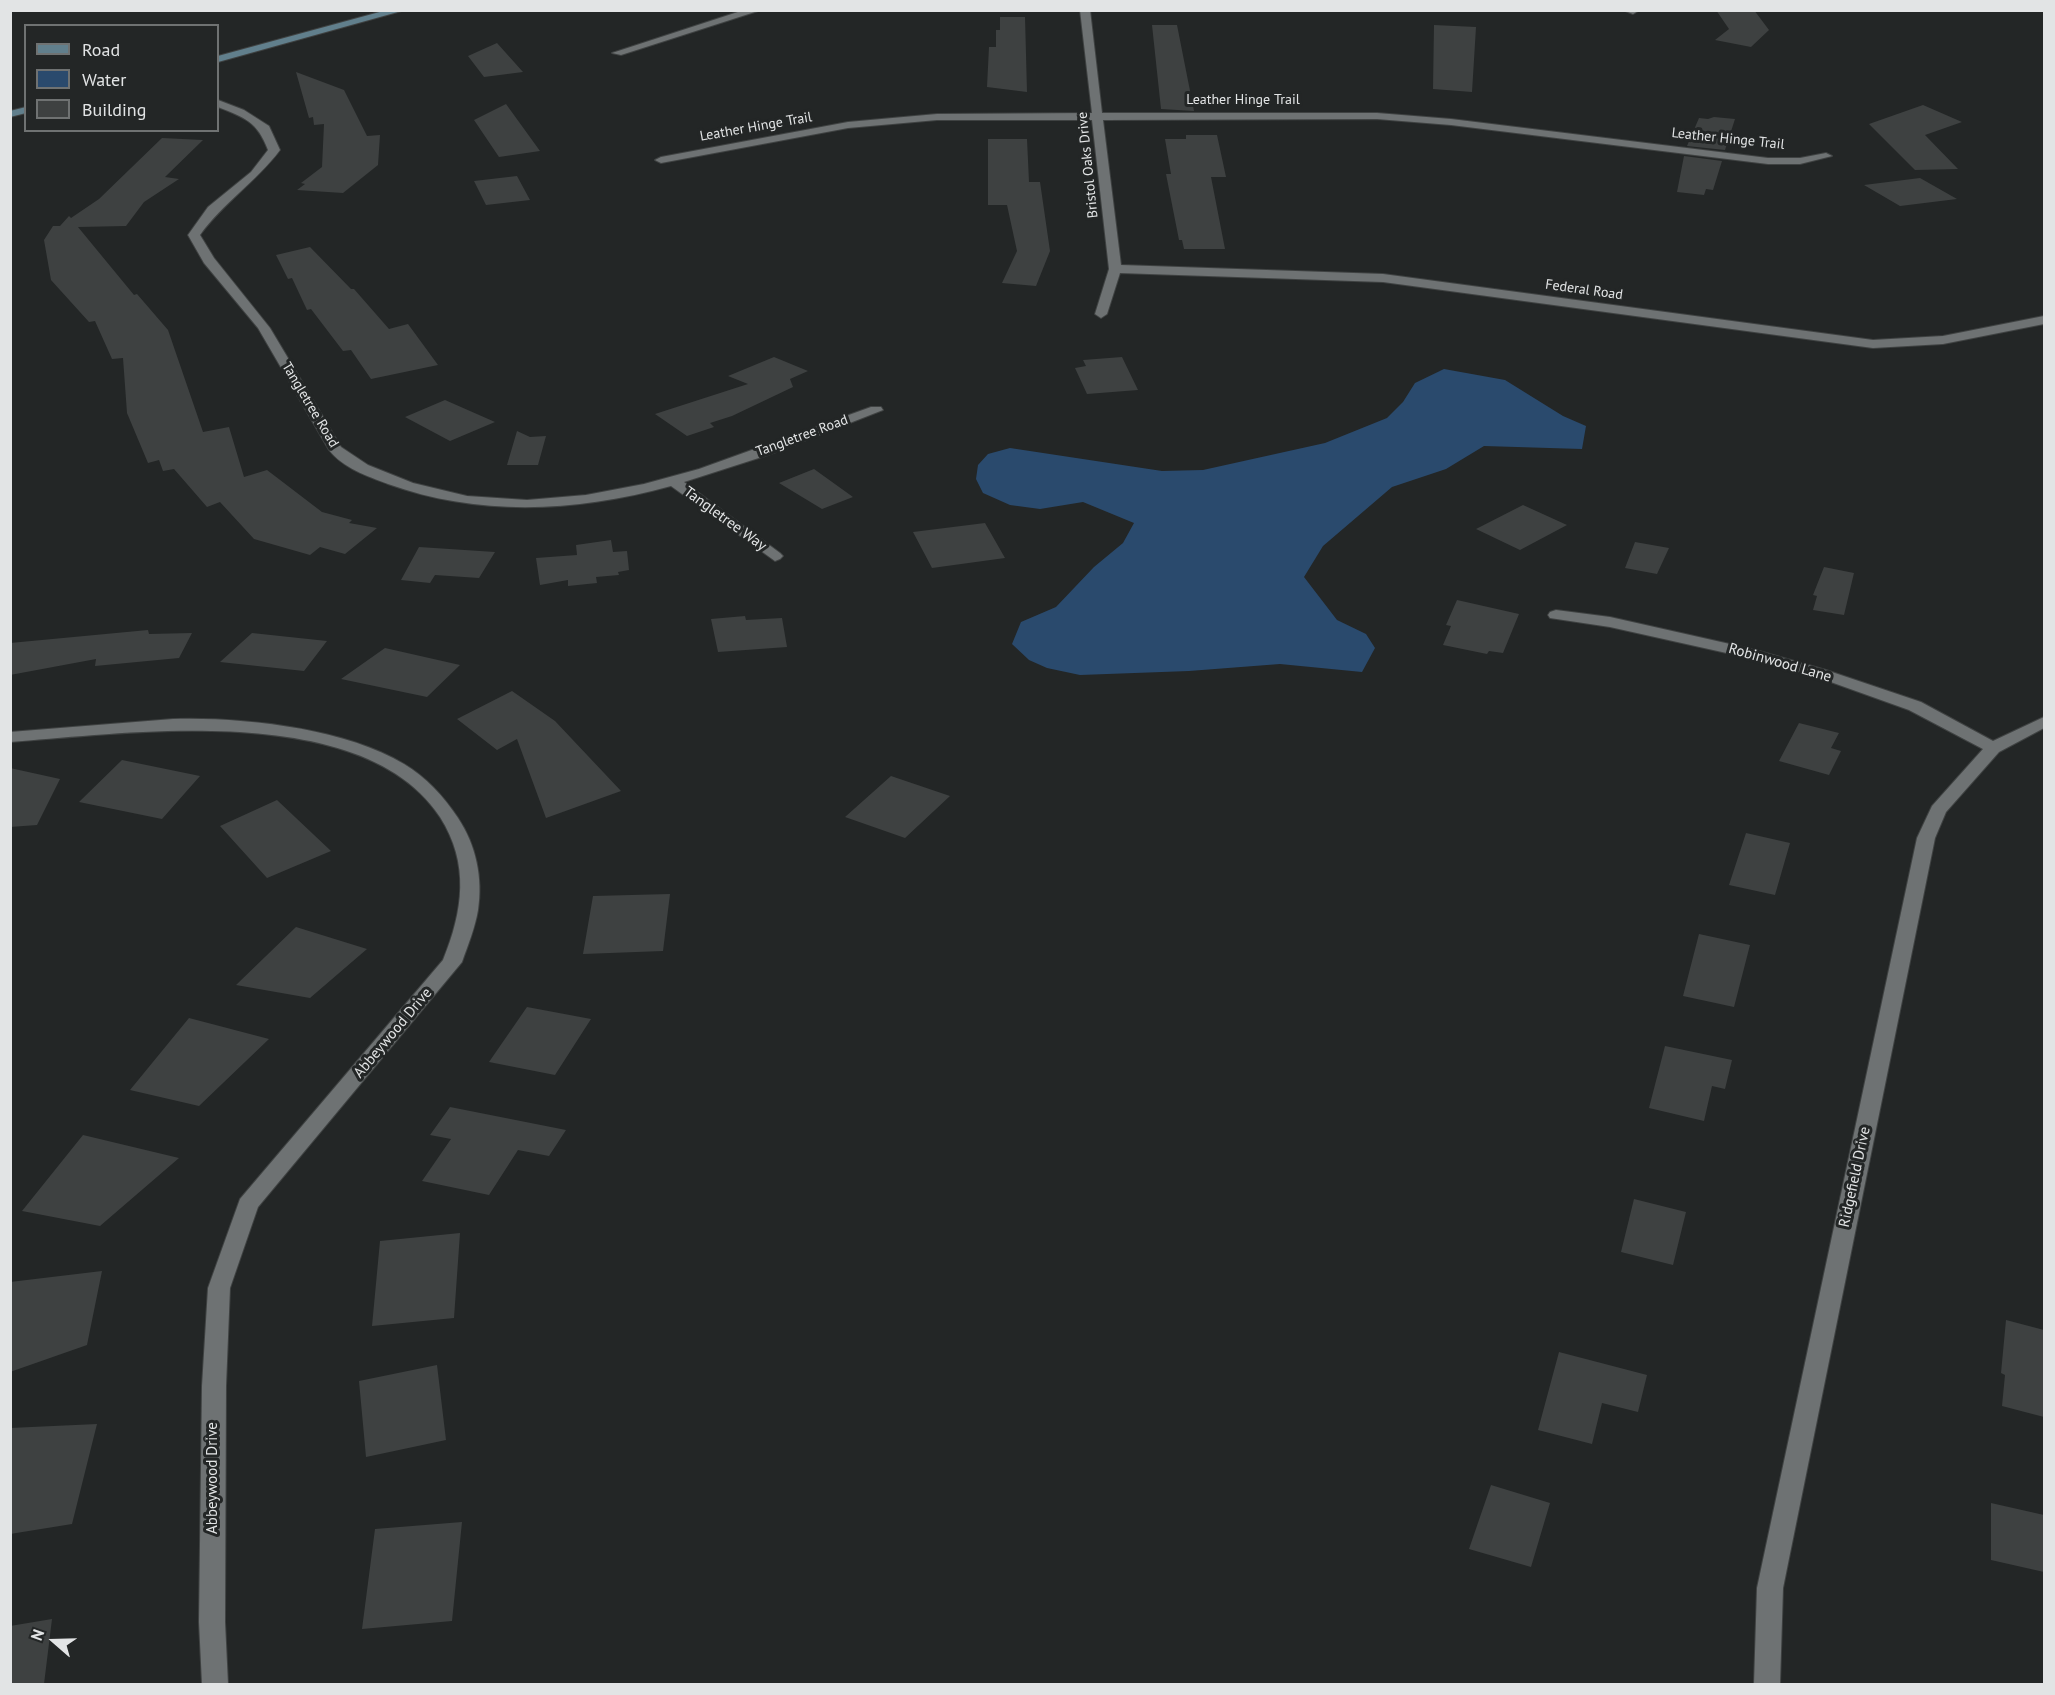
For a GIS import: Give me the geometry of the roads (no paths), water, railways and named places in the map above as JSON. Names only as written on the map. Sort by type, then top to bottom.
[{"type":"main road","points":[[219,59],[400,10]]},
{"type":"street","points":[[617,53],[756,10]]},
{"type":"street","name":"Bristol Oaks Drive","points":[[1085,10],[1115,269],[1101,314]]},
{"type":"street","points":[[1628,10],[1633,11]]},
{"type":"street","name":"Tangletree Road","points":[[219,103],[240,112],[265,128],[274,150],[255,174],[212,210],[194,235],[202,253],[250,305],[338,453],[378,476],[434,495],[479,504],[545,504],[609,496],[675,482],[876,410]]},
{"type":"street","name":"Leather Hinge Trail","points":[[661,160],[889,120],[1098,116],[1377,116],[1451,122],[1768,160],[1800,161],[1826,156]]},
{"type":"street","name":"Federal Road","points":[[1115,269],[1383,278],[1873,345],[1943,340],[2044,320]]},
{"type":"street","name":"Tangletree Way","points":[[675,482],[775,556]]},
{"type":"street","name":"Robinwood Lane","points":[[1556,615],[1621,624],[1752,654],[1820,673],[1915,706],[1993,748]]},
{"type":"street","name":"Ridgefield Drive","points":[[1767,1684],[1770,1588],[1926,838],[1938,810],[1993,748],[2044,722]]},
{"type":"street","name":"Abbeywood Drive","points":[[10,736],[185,724],[245,728],[327,742],[399,768],[431,794],[449,817],[458,834],[470,870],[471,900],[465,931],[452,962],[248,1204],[219,1288],[214,1386],[212,1622],[215,1684]]},
{"type":"water","points":[[1444,369],[1505,380],[1563,416],[1586,426],[1582,449],[1484,446],[1446,469],[1392,487],[1323,546],[1304,577],[1337,620],[1366,634],[1375,648],[1362,672],[1280,664],[1189,671],[1080,675],[1047,668],[1029,660],[1012,644],[1021,622],[1056,607],[1094,567],[1123,543],[1134,523],[1083,502],[1040,509],[1010,505],[983,493],[976,479],[978,465],[988,454],[1010,448],[1162,471],[1203,470],[1325,443],[1387,418],[1403,402],[1415,383]]}]
